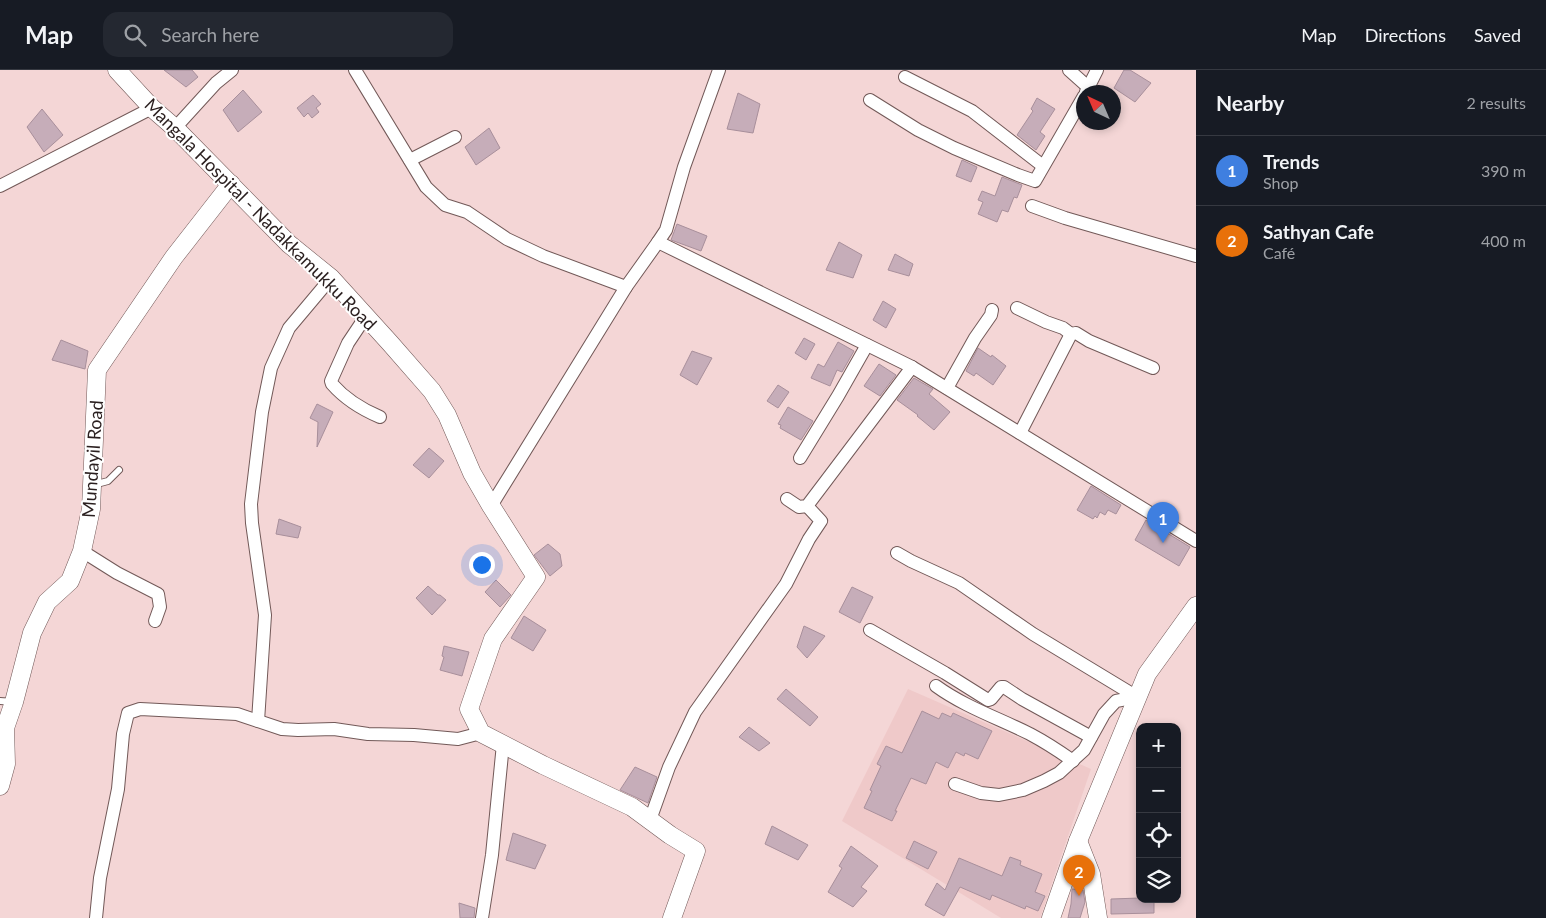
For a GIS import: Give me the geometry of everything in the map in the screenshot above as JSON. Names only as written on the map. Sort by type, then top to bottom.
[{"type":"main road","name":"Mangala Hospital - Nadakkamukku Road","points":[[117,70],[152,108],[175,128],[289,244],[331,278],[432,391],[440,403],[472,473],[490,506],[536,578],[493,639],[469,709],[480,732]]},
{"type":"main road","name":"Mundayil Road","points":[[0,786],[6,764],[5,728],[7,701],[32,633],[47,602],[70,581],[82,551],[91,509],[97,370],[174,257],[231,184]]},
{"type":"main road","points":[[1051,918],[1062,880],[1147,674],[1196,606]]},
{"type":"main road","points":[[480,732],[543,765],[632,807],[670,835],[696,851],[672,918]]},
{"type":"main road","points":[[1078,841],[1091,874],[1098,918]]},
{"type":"street","points":[[175,128],[216,83],[232,70]]},
{"type":"street","points":[[355,70],[426,187],[445,205],[467,212],[507,239],[543,256],[626,287]]},
{"type":"street","points":[[490,506],[626,287],[666,230],[684,167],[719,70]]},
{"type":"street","points":[[1069,70],[1081,85]]},
{"type":"street","points":[[1090,85],[1097,70]]},
{"type":"street","points":[[905,77],[972,111],[1044,166]]},
{"type":"street","points":[[870,100],[918,130],[954,148],[1035,181],[1076,110]]},
{"type":"street","points":[[0,186],[152,108]]},
{"type":"street","points":[[410,160],[455,137]]},
{"type":"street","points":[[1032,206],[1065,218],[1196,256]]},
{"type":"street","points":[[658,242],[912,367],[1196,541]]},
{"type":"street","points":[[258,721],[265,615],[251,504],[262,412],[271,368],[289,328],[331,278]]},
{"type":"street","points":[[1018,308],[1063,328],[1071,334],[1076,333],[1089,341],[1153,368]]},
{"type":"street","points":[[947,388],[975,338],[991,315],[992,310]]},
{"type":"street","points":[[366,316],[348,343],[331,381],[348,401],[380,417]]},
{"type":"street","points":[[1020,433],[1071,334]]},
{"type":"street","points":[[800,458],[867,345]]},
{"type":"street","points":[[787,500],[798,507],[807,506],[912,367]]},
{"type":"street","points":[[650,820],[669,767],[695,712],[786,584],[809,539],[821,521],[807,506]]},
{"type":"street","points":[[82,551],[117,573],[158,594],[160,607],[155,621]]},
{"type":"street","points":[[898,552],[911,561],[959,583],[1033,634],[1137,697]]},
{"type":"street","points":[[870,630],[944,672],[988,700],[1001,687],[1004,687],[1091,737]]},
{"type":"street","points":[[936,686],[968,706],[1052,746],[1073,761]]},
{"type":"street","points":[[955,784],[981,793],[999,795],[1023,790],[1044,780],[1058,773],[1084,750],[1104,714],[1116,701],[1137,697]]},
{"type":"street","points":[[96,918],[100,878],[118,789],[123,734],[128,713],[140,708],[237,714],[282,729],[334,730],[368,734],[414,735],[458,739],[480,732]]},
{"type":"street","points":[[482,918],[492,855],[503,744]]},
{"type":"lane","points":[[92,486],[108,481],[119,470]]},
{"type":"shaded area","points":[[908,689],[1091,769],[1040,918],[1001,918],[842,821]]},
{"type":"building","points":[[164,70],[192,70],[198,77],[186,87]]},
{"type":"building","points":[[1124,70],[1130,70],[1151,83],[1135,102],[1121,93],[1121,85],[1116,85]]},
{"type":"building","points":[[243,90],[262,112],[238,132],[223,110]]},
{"type":"building","points":[[738,93],[760,104],[753,133],[727,129]]},
{"type":"building","points":[[313,95],[321,104],[316,108],[319,112],[312,118],[308,113],[304,117],[297,108]]},
{"type":"building","points":[[1037,98],[1055,109],[1040,132],[1045,136],[1036,150],[1017,135],[1033,111],[1031,109]]},
{"type":"building","points":[[42,109],[63,135],[44,152],[27,127]]},
{"type":"building","points":[[489,128],[500,148],[476,165],[465,147]]},
{"type":"building","points":[[962,160],[977,167],[971,182],[956,176]]},
{"type":"building","points":[[1002,177],[1022,185],[1017,198],[1014,197],[1008,212],[1002,210],[997,222],[978,214],[983,202],[978,200],[982,191],[995,196]]},
{"type":"building","points":[[677,224],[707,236],[701,251],[671,240]]},
{"type":"building","points":[[839,242],[862,255],[853,278],[826,270]]},
{"type":"building","points":[[895,254],[913,264],[909,276],[888,270]]},
{"type":"building","points":[[883,301],[896,309],[886,328],[873,320]]},
{"type":"building","points":[[804,338],[815,344],[806,360],[795,353]]},
{"type":"building","points":[[61,340],[88,351],[85,369],[52,360]]},
{"type":"building","points":[[838,342],[854,351],[842,372],[837,370],[830,386],[811,378],[818,364],[824,367]]},
{"type":"building","points":[[978,348],[991,357],[992,355],[1006,366],[993,385],[976,373],[974,376],[966,371]]},
{"type":"building","points":[[692,351],[712,358],[697,385],[680,375]]},
{"type":"building","points":[[879,364],[896,375],[880,396],[864,386]]},
{"type":"building","points":[[914,378],[933,389],[929,394],[950,412],[934,430],[918,415],[897,400]]},
{"type":"building","points":[[778,385],[789,392],[778,408],[767,401]]},
{"type":"building","points":[[317,404],[333,412],[317,447],[318,422],[310,418]]},
{"type":"building","points":[[788,407],[813,421],[801,440],[780,428],[781,425],[778,424]]},
{"type":"building","points":[[429,448],[444,461],[429,478],[413,465]]},
{"type":"building","points":[[1091,486],[1121,505],[1116,514],[1108,510],[1105,515],[1100,512],[1097,518],[1095,516],[1093,519],[1077,510]]},
{"type":"building","points":[[279,519],[301,527],[298,538],[276,534]]},
{"type":"building","points":[[1146,520],[1190,547],[1179,566],[1135,540]]},
{"type":"building","points":[[548,544],[560,554],[562,566],[550,576],[534,555]]},
{"type":"building","points":[[496,580],[511,595],[500,607],[485,592]]},
{"type":"building","points":[[428,586],[446,600],[432,615],[416,598]]},
{"type":"building","points":[[852,587],[873,597],[860,623],[839,612]]},
{"type":"building","points":[[524,616],[546,630],[533,651],[511,638]]},
{"type":"building","points":[[804,626],[825,636],[807,658],[797,647]]},
{"type":"building","points":[[444,646],[469,652],[462,676],[440,670],[444,657],[442,656]]},
{"type":"building","points":[[786,689],[818,717],[810,726],[777,699]]},
{"type":"building","points":[[922,711],[939,719],[942,713],[951,717],[953,713],[992,731],[978,759],[965,753],[964,756],[956,752],[948,768],[936,762],[926,784],[911,778],[892,821],[864,808],[881,766],[877,764],[886,746],[902,753]]},
{"type":"building","points":[[749,727],[770,743],[759,751],[739,737]]},
{"type":"building","points":[[635,767],[657,777],[648,803],[620,790]]},
{"type":"building","points":[[772,826],[808,845],[798,860],[765,844]]},
{"type":"building","points":[[513,833],[546,845],[535,869],[506,860]]},
{"type":"building","points":[[914,841],[937,852],[928,869],[906,858]]},
{"type":"building","points":[[851,846],[878,866],[861,887],[867,891],[853,907],[828,892],[842,868],[839,866]]},
{"type":"building","points":[[1010,857],[1021,861],[1020,865],[1042,874],[1035,892],[1045,896],[1038,911],[1026,906],[1025,909],[992,895],[990,900],[960,887],[944,916],[925,905],[937,883],[945,890],[959,858],[1002,876]]},
{"type":"building","points":[[1072,889],[1083,890],[1085,902],[1080,918],[1068,918]]},
{"type":"building","points":[[1136,898],[1136,903],[1154,903],[1154,913],[1111,914],[1111,899]]},
{"type":"building","points":[[459,903],[475,908],[474,918],[460,918]]},
{"type":"place","name":"Trends","points":[[1163,543]]},
{"type":"place","name":"Sathyan Cafe","points":[[1079,896]]}]
